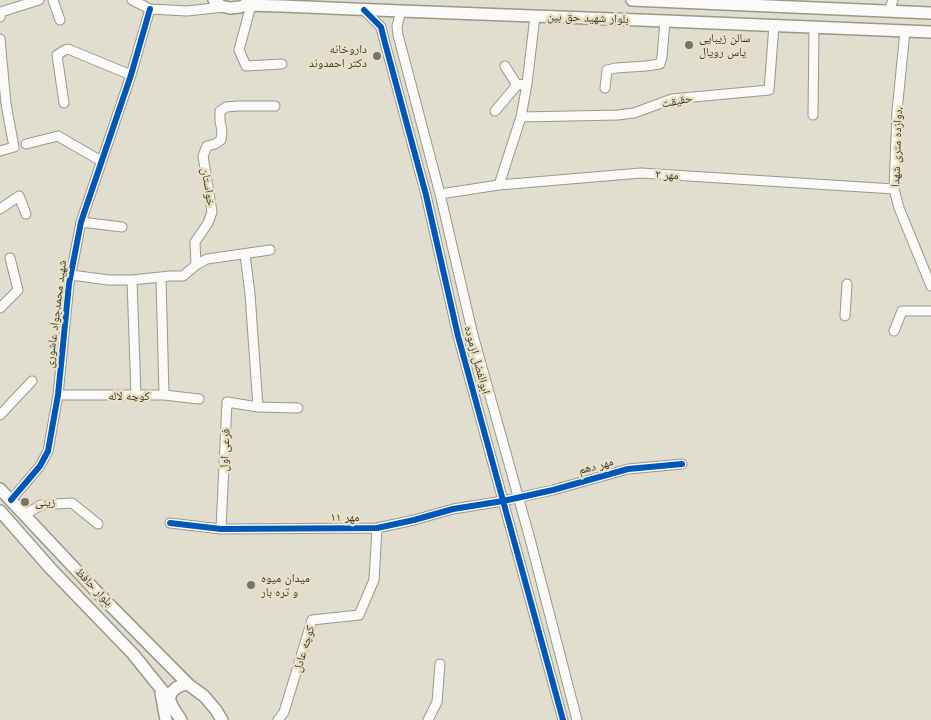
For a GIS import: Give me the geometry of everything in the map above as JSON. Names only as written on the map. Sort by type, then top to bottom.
[{"type":"main road","name":"بلوار شهید حق بین","points":[[632,0],[891,5],[931,13]]},
{"type":"main road","name":"بلوار شهید حق بین","points":[[216,2],[230,8],[248,4],[401,12],[814,26],[931,32]]},
{"type":"main road","name":"بلوار حافظ","points":[[0,489],[95,590],[189,685],[210,702],[222,720]]},
{"type":"main road","name":"بلوار حافظ","points":[[0,511],[51,569],[133,654],[170,700],[176,717]]},
{"type":"main road","points":[[170,700],[170,695],[176,688],[184,684],[189,685]]},
{"type":"main road","points":[[159,687],[166,720]]},
{"type":"street","points":[[0,17],[1,12],[39,0]]},
{"type":"street","points":[[53,0],[60,20]]},
{"type":"street","points":[[132,0],[150,9],[187,11],[216,2]]},
{"type":"street","points":[[248,4],[239,50],[246,66],[282,64]]},
{"type":"street","name":"شهید محمدجواد عاشوری","points":[[11,500],[40,466],[48,451],[58,396],[71,275],[81,222],[131,75],[150,9]]},
{"type":"street","name":"ابوالفضل ازموده","points":[[364,10],[381,27],[426,195],[458,336],[563,720]]},
{"type":"street","name":"ابوالفضل ازموده","points":[[401,12],[397,26],[398,35],[440,194],[473,335],[530,539],[577,720]]},
{"type":"street","points":[[499,185],[521,116],[527,84],[535,16]]},
{"type":"street","points":[[605,88],[607,70],[660,64],[665,21]]},
{"type":"street","name":"حقیقت","points":[[521,116],[618,115],[634,113],[672,99],[769,90],[774,25]]},
{"type":"street","points":[[813,115],[814,26]]},
{"type":"street","name":"دوازده متری شهدا،","points":[[905,31],[897,110],[894,189],[899,208],[931,286]]},
{"type":"street","points":[[0,39],[6,104],[14,147],[0,151]]},
{"type":"street","points":[[64,103],[58,55],[65,50],[68,49],[131,75]]},
{"type":"street","points":[[505,66],[517,85]]},
{"type":"street","points":[[495,111],[517,85],[527,84]]},
{"type":"street","name":"خواستان","points":[[196,265],[195,242],[212,212],[203,156],[207,146],[221,140],[220,111],[226,107],[275,106]]},
{"type":"street","points":[[26,144],[58,136],[101,161]]},
{"type":"street","name":"مهر ۲","points":[[440,194],[499,185],[642,173],[894,189]]},
{"type":"street","points":[[0,209],[19,196],[26,214]]},
{"type":"street","points":[[81,222],[122,227]]},
{"type":"street","points":[[71,275],[109,280],[183,276],[207,259],[270,250]]},
{"type":"street","points":[[244,254],[250,294],[258,407]]},
{"type":"street","points":[[0,308],[18,290],[10,258]]},
{"type":"street","points":[[161,277],[164,396]]},
{"type":"street","points":[[132,280],[136,396]]},
{"type":"street","points":[[845,316],[847,284]]},
{"type":"street","points":[[894,331],[902,312],[931,311]]},
{"type":"street","points":[[0,415],[32,381]]},
{"type":"street","name":"کوچه لاله","points":[[58,396],[164,396],[199,398]]},
{"type":"street","name":"فرعی اول","points":[[221,529],[227,402],[258,407],[298,408]]},
{"type":"street","name":"مهر دهم","points":[[517,497],[553,490],[628,469],[682,464]]},
{"type":"street","name":"مهر ۱۱","points":[[170,523],[221,529],[377,528],[453,509],[504,501],[517,497]]},
{"type":"street","points":[[24,514],[41,505],[72,503],[98,524]]},
{"type":"street","name":"کوچه عادل","points":[[278,720],[284,712],[312,620],[359,615],[374,580],[377,528]]},
{"type":"street","points":[[428,720],[437,702],[440,664]]},
{"type":"cycle path","points":[[11,500],[40,466],[48,451],[58,395],[69,284],[81,222],[131,75],[150,9]]},
{"type":"cycle path","points":[[364,10],[381,27],[426,195],[458,336],[563,720]]},
{"type":"cycle path","points":[[170,523],[221,529],[377,528],[453,509],[553,490],[628,469],[682,464]]},
{"type":"place","name":"سالن زیبایی یاس رویال","points":[[689,45]]},
{"type":"place","name":"داروخانه دکتر احمدوند","points":[[377,56]]},
{"type":"place","name":"زینی","points":[[25,502]]},
{"type":"place","name":"میدان میوه و تره بار","points":[[251,585]]}]
